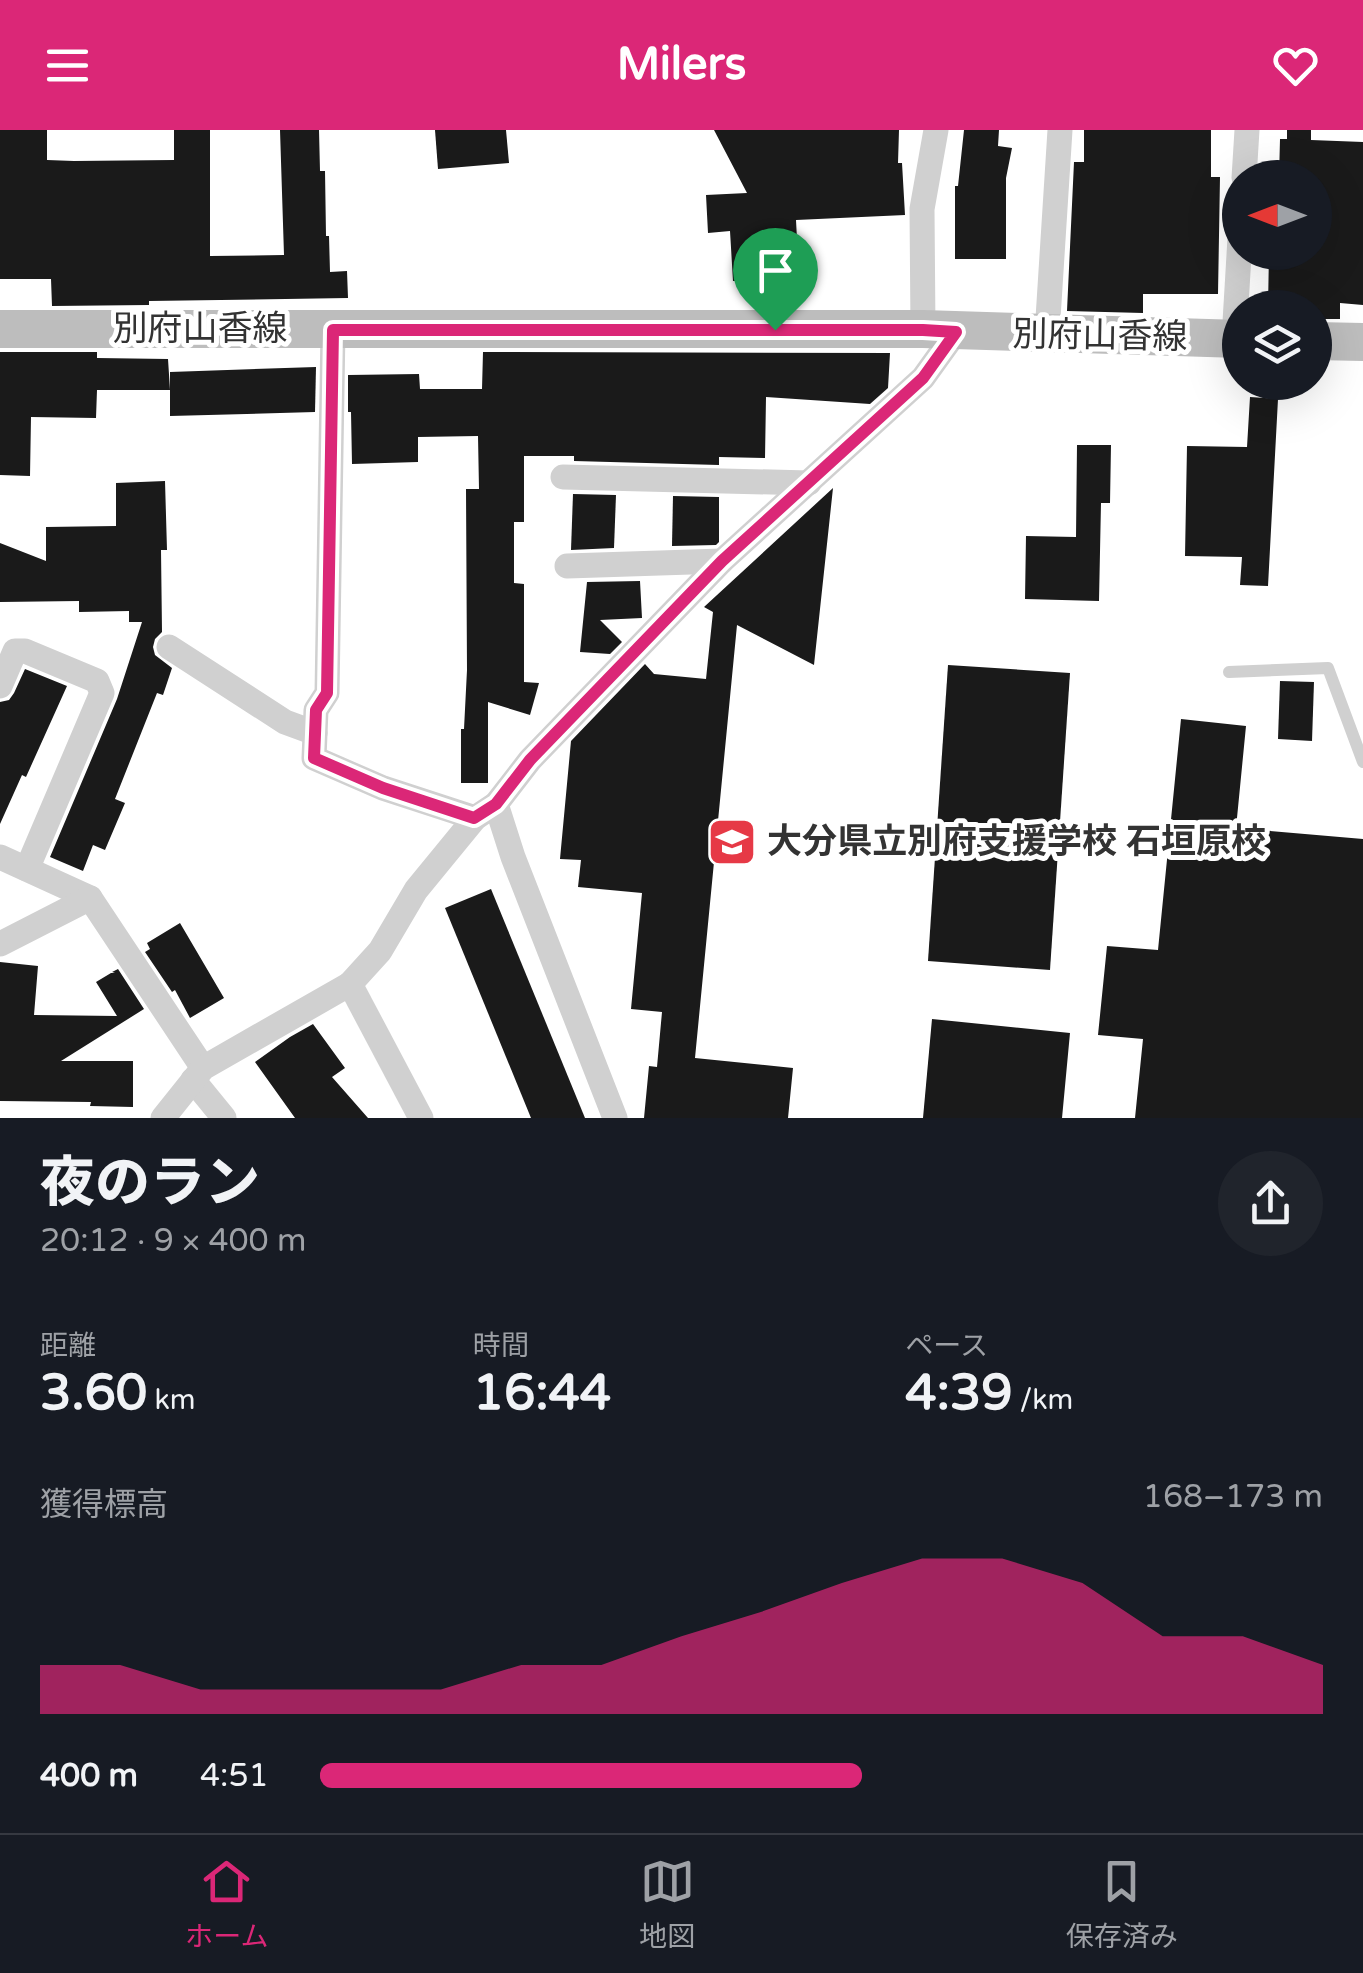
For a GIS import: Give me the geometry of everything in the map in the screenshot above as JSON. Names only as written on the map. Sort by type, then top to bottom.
[{"type":"main road","name":"別府山香線","points":[[0,329],[939,331],[1222,339]]},
{"type":"main road","points":[[1332,341],[1363,342]]},
{"type":"street","points":[[163,1118],[198,1074],[350,984],[380,952],[416,890],[530,760],[722,561],[923,378],[939,331],[922,209],[936,130]]},
{"type":"street","points":[[1047,334],[1060,130]]},
{"type":"street","points":[[1245,160],[1247,130]]},
{"type":"street","points":[[333,330],[327,693],[316,710],[314,758],[383,788],[485,811],[513,857],[615,1118]]},
{"type":"street","points":[[563,476],[808,483]]},
{"type":"street","points":[[566,566],[722,561]]},
{"type":"street","points":[[170,647],[285,722],[315,733]]},
{"type":"street","points":[[0,686],[15,651],[25,650],[97,681],[102,693],[28,869]]},
{"type":"street","points":[[0,857],[90,898],[224,1118]]},
{"type":"street","points":[[0,944],[90,898]]},
{"type":"street","points":[[350,984],[421,1118]]},
{"type":"lane","points":[[1229,672],[1328,668],[1363,762]]},
{"type":"building","points":[[0,130],[47,130],[47,160],[74,161],[174,160],[174,130],[210,130],[210,256],[284,255],[280,130],[319,130],[330,272],[347,271],[348,298],[52,306],[51,279],[0,279]]},
{"type":"building","points":[[435,130],[506,130],[509,163],[438,169]]},
{"type":"building","points":[[714,130],[899,130],[898,163],[902,163],[905,215],[796,220],[799,278],[733,281],[730,231],[708,233],[706,195],[747,193]]},
{"type":"building","points":[[964,130],[999,130],[998,146],[1012,148],[1006,178],[1006,259],[955,259],[955,186]]},
{"type":"building","points":[[1084,130],[1211,130],[1211,177],[1220,177],[1218,294],[1143,294],[1143,313],[1067,311],[1074,162],[1084,162]]},
{"type":"building","points":[[1287,130],[1311,130],[1311,140],[1363,142],[1363,305],[1340,303],[1340,319],[1332,319],[1332,290],[1268,290],[1269,270],[1332,270],[1332,160],[1279,160],[1280,139],[1287,139]]},
{"type":"building","points":[[0,352],[97,352],[97,358],[168,359],[170,390],[97,390],[96,418],[31,417],[30,476],[0,475]]},
{"type":"building","points":[[483,352],[890,353],[888,388],[870,404],[766,397],[765,458],[719,457],[719,465],[524,456],[524,522],[514,522],[514,583],[524,584],[524,682],[539,683],[530,715],[488,702],[488,783],[461,783],[467,670],[466,489],[479,489],[478,436],[418,437],[418,462],[352,464],[348,375],[419,374],[420,389],[482,389]]},
{"type":"building","points":[[316,367],[315,412],[170,416],[170,372]]},
{"type":"building","points":[[1250,400],[1278,400],[1268,586],[1240,585],[1242,557],[1185,556],[1187,446],[1247,447]]},
{"type":"building","points":[[1077,445],[1111,445],[1110,503],[1101,503],[1099,601],[1025,599],[1026,536],[1076,537]]},
{"type":"building","points":[[165,481],[167,550],[161,550],[162,632],[153,647],[155,655],[172,668],[163,695],[157,693],[115,799],[125,803],[105,850],[93,845],[83,871],[50,857],[117,699],[142,622],[129,622],[129,611],[79,612],[79,601],[0,602],[0,543],[46,561],[46,527],[116,526],[116,483]]},
{"type":"building","points":[[833,488],[814,665],[737,625],[695,1058],[793,1068],[788,1118],[644,1118],[649,1066],[657,1067],[662,1012],[631,1009],[642,893],[578,887],[581,860],[560,859],[571,741],[645,664],[654,674],[706,679],[713,612],[704,607]]},
{"type":"building","points":[[573,494],[616,495],[614,548],[571,550]]},
{"type":"building","points":[[673,496],[719,497],[716,545],[672,546]]},
{"type":"building","points":[[640,581],[642,618],[600,620],[622,642],[610,654],[580,652],[587,582]]},
{"type":"building","points":[[948,665],[1070,673],[1050,970],[928,961]]},
{"type":"building","points":[[25,669],[67,686],[0,824],[0,702],[9,700]]},
{"type":"building","points":[[1280,681],[1314,682],[1312,741],[1278,739]]},
{"type":"building","points":[[1181,719],[1246,726],[1236,828],[1363,839],[1363,1118],[1135,1118],[1143,1039],[1098,1035],[1107,946],[1158,950]]},
{"type":"building","points":[[491,889],[585,1118],[531,1118],[445,908]]},
{"type":"building","points":[[180,923],[224,998],[190,1018],[175,990],[172,992],[145,952],[150,949],[147,943]]},
{"type":"building","points":[[0,962],[38,966],[34,1015],[117,1016],[96,982],[118,969],[144,1009],[61,1061],[133,1061],[133,1107],[90,1106],[91,1102],[0,1101]]},
{"type":"building","points":[[932,1019],[1070,1033],[1062,1118],[923,1118]]},
{"type":"building","points":[[313,1024],[345,1068],[332,1077],[368,1118],[295,1118],[255,1062]]},
{"type":"place","name":"大分県立別府支援学校 石垣原校","points":[[732,842]]},
{"type":"route","points":[[333,330],[775,330],[956,332],[923,378],[722,561],[530,760],[496,804],[474,818],[383,788],[314,758],[316,710],[327,693],[333,330]]}]
